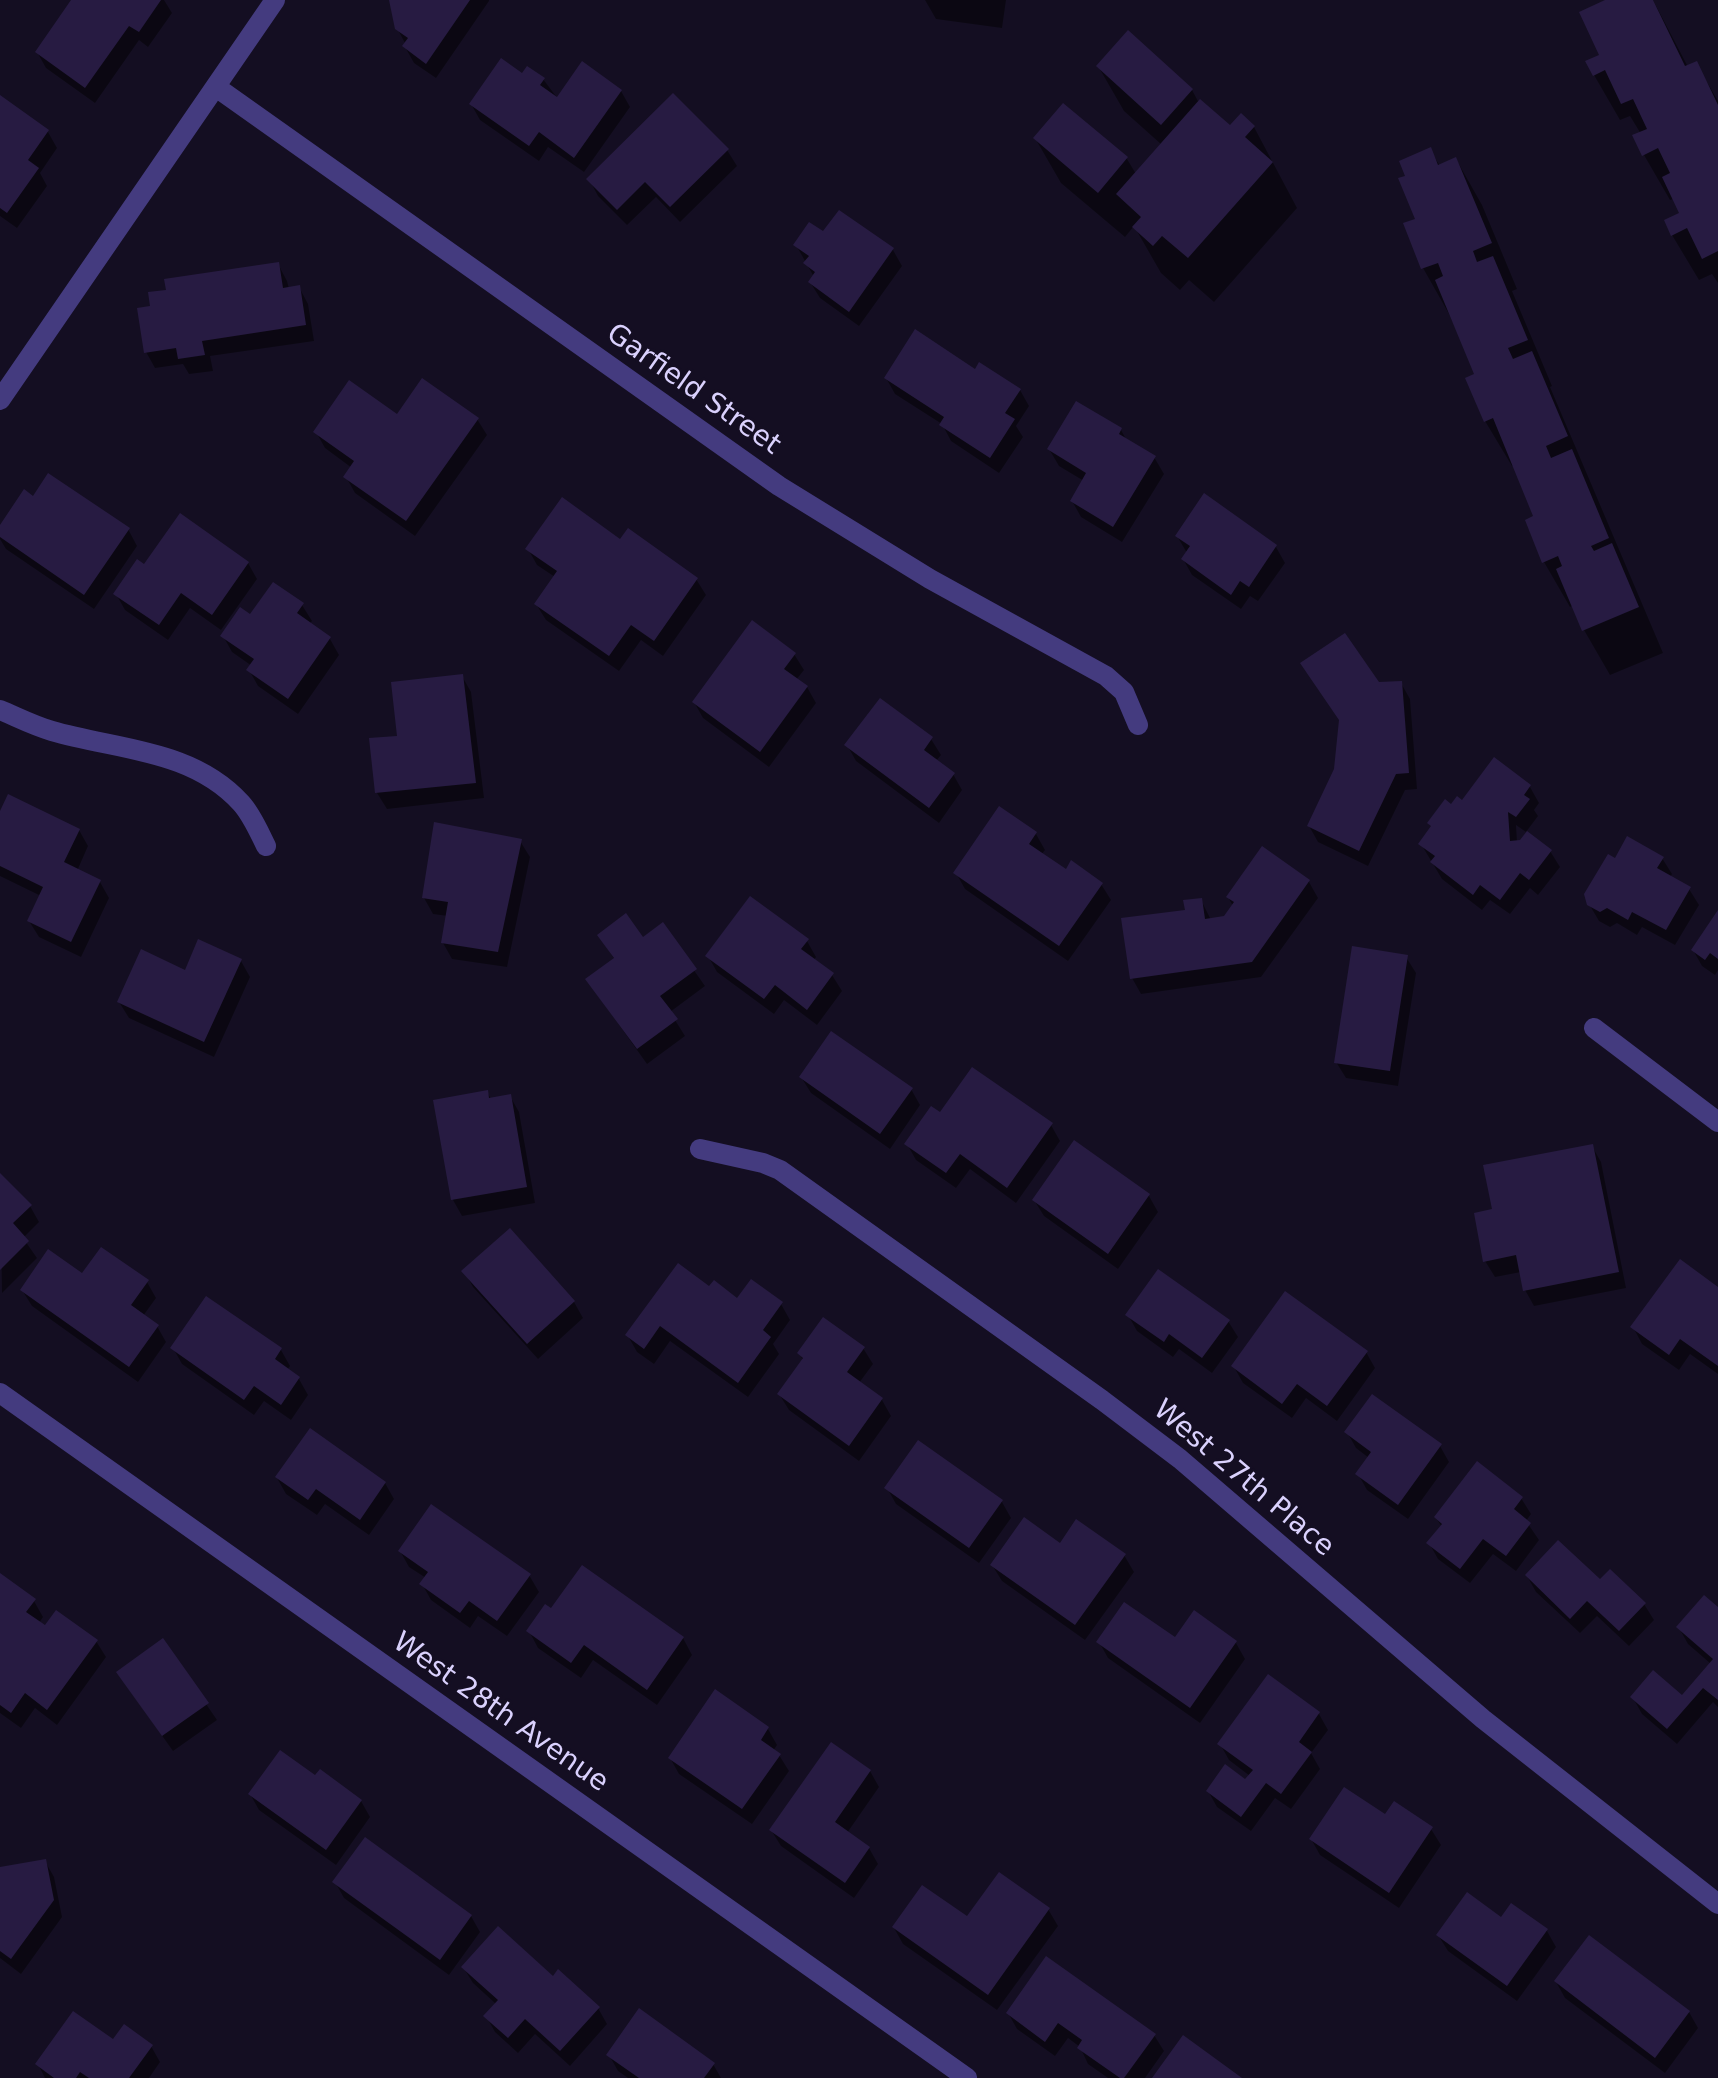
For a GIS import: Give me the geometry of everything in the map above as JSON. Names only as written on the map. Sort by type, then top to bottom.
[{"type":"street","points":[[0,400],[275,0]]},
{"type":"street","name":"Garfield Street","points":[[216,87],[805,503],[930,579],[1106,676],[1124,692],[1138,725]]},
{"type":"street","points":[[0,710],[50,731],[180,762],[205,775],[243,805],[266,846]]},
{"type":"street","points":[[1594,1028],[1718,1122]]},
{"type":"street","name":"West 27th Place","points":[[700,1149],[763,1163],[780,1170],[1102,1400],[1180,1459],[1483,1719],[1718,1904]]},
{"type":"street","name":"West 28th Avenue","points":[[0,1393],[967,2078]]},
{"type":"building","points":[[71,0],[161,0],[139,32],[129,26],[85,88],[35,52]]},
{"type":"building","points":[[389,0],[470,0],[426,64],[402,46],[408,38],[395,29]]},
{"type":"building","points":[[1605,0],[1653,0],[1685,66],[1697,61],[1718,105],[1718,251],[1702,259],[1687,228],[1671,236],[1664,220],[1679,213],[1662,177],[1670,173],[1658,148],[1642,156],[1632,135],[1647,129],[1633,99],[1621,104],[1605,70],[1593,76],[1585,61],[1599,55],[1579,12]]},
{"type":"building","points":[[1128,30],[1193,89],[1161,125],[1096,66]]},
{"type":"building","points":[[501,58],[522,73],[527,66],[545,78],[540,85],[557,97],[582,61],[622,90],[574,158],[539,132],[529,146],[469,104]]},
{"type":"building","points":[[673,93],[729,149],[670,207],[645,182],[617,210],[586,179]]},
{"type":"building","points":[[0,95],[49,130],[28,160],[39,168],[7,213],[0,208]]},
{"type":"building","points":[[1200,99],[1230,125],[1241,113],[1255,126],[1245,137],[1273,162],[1188,258],[1162,236],[1153,246],[1132,227],[1141,217],[1116,194]]},
{"type":"building","points":[[1063,103],[1128,157],[1098,193],[1033,138]]},
{"type":"building","points":[[1431,147],[1438,165],[1456,157],[1492,243],[1473,251],[1477,262],[1493,256],[1528,340],[1508,348],[1513,359],[1532,351],[1568,436],[1546,446],[1551,458],[1572,449],[1609,538],[1591,546],[1594,551],[1612,543],[1639,607],[1582,631],[1556,569],[1562,566],[1558,556],[1542,563],[1525,520],[1533,516],[1493,418],[1484,422],[1465,378],[1474,374],[1435,280],[1443,276],[1438,263],[1421,269],[1403,223],[1415,219],[1398,178],[1405,176],[1399,161]]},
{"type":"building","points":[[839,210],[894,248],[849,312],[808,282],[815,272],[803,263],[809,256],[793,245],[809,222],[823,231]]},
{"type":"building","points":[[279,262],[283,288],[300,285],[306,325],[202,341],[205,355],[178,359],[176,348],[144,353],[137,308],[150,306],[148,292],[166,290],[164,279]]},
{"type":"building","points":[[915,329],[975,369],[979,362],[1021,389],[1005,413],[1015,419],[990,458],[939,425],[944,417],[884,378]]},
{"type":"building","points":[[422,378],[479,418],[406,521],[343,477],[354,461],[313,432],[349,380],[397,414]]},
{"type":"building","points":[[1076,401],[1122,428],[1119,434],[1156,456],[1113,527],[1070,501],[1086,473],[1047,449]]},
{"type":"building","points":[[48,473],[130,528],[84,595],[0,537],[0,525],[24,489],[33,496]]},
{"type":"building","points":[[1204,493],[1277,545],[1249,587],[1240,581],[1231,595],[1181,559],[1190,546],[1175,536]]},
{"type":"building","points":[[562,497],[620,539],[628,528],[698,578],[654,641],[631,625],[609,656],[534,604],[557,571],[525,549]]},
{"type":"building","points":[[180,513],[249,562],[212,615],[181,593],[159,625],[113,594],[137,559],[144,564]]},
{"type":"building","points":[[273,582],[304,603],[297,613],[331,637],[288,699],[246,670],[254,659],[220,636],[240,607],[250,614]]},
{"type":"building","points":[[752,620],[796,653],[784,669],[808,686],[760,752],[692,702]]},
{"type":"building","points":[[1345,633],[1379,682],[1402,681],[1409,773],[1396,774],[1359,851],[1307,826],[1334,769],[1339,720],[1300,663]]},
{"type":"building","points":[[463,674],[476,783],[375,793],[369,738],[397,736],[391,682]]},
{"type":"building","points":[[880,698],[933,737],[924,750],[955,773],[929,808],[844,745]]},
{"type":"building","points":[[1494,757],[1531,785],[1524,795],[1530,799],[1516,817],[1508,812],[1510,841],[1520,840],[1527,831],[1552,850],[1529,880],[1520,873],[1500,900],[1480,885],[1473,895],[1430,862],[1435,856],[1418,844],[1431,826],[1427,823],[1445,799],[1451,804],[1457,796],[1462,800]]},
{"type":"building","points":[[8,794],[80,829],[64,862],[101,880],[71,942],[27,921],[43,887],[0,866],[0,811]]},
{"type":"building","points":[[999,806],[1037,832],[1029,844],[1066,869],[1071,860],[1103,883],[1059,946],[953,873]]},
{"type":"building","points":[[434,822],[522,839],[498,952],[441,943],[448,902],[422,898]]},
{"type":"building","points":[[1627,836],[1664,857],[1657,868],[1691,887],[1666,930],[1632,912],[1628,920],[1607,908],[1600,912],[1587,905],[1584,894],[1608,854],[1615,858]]},
{"type":"building","points":[[1262,846],[1310,880],[1252,962],[1130,979],[1121,918],[1185,910],[1183,900],[1202,898],[1205,919],[1224,916],[1234,902],[1226,897]]},
{"type":"building","points":[[750,896],[809,939],[801,949],[834,973],[807,1010],[775,985],[764,999],[705,956]]},
{"type":"building","points":[[1718,910],[1718,959],[1710,953],[1705,960],[1691,950]]},
{"type":"building","points":[[626,913],[643,937],[663,922],[697,969],[660,996],[678,1019],[637,1049],[585,979],[614,958],[597,935]]},
{"type":"building","points":[[198,939],[242,959],[204,1042],[117,1002],[141,949],[185,970]]},
{"type":"building","points":[[1352,946],[1408,955],[1390,1071],[1334,1063]]},
{"type":"building","points":[[831,1031],[913,1088],[880,1134],[799,1077]]},
{"type":"building","points":[[972,1067],[1053,1123],[1007,1188],[960,1154],[946,1173],[904,1144],[931,1106],[940,1112]]},
{"type":"building","points":[[488,1090],[489,1098],[511,1094],[527,1187],[451,1200],[433,1100]]},
{"type":"building","points":[[1074,1140],[1150,1194],[1108,1254],[1032,1200]]},
{"type":"building","points":[[1593,1144],[1619,1272],[1523,1291],[1516,1255],[1483,1262],[1474,1213],[1492,1209],[1483,1165]]},
{"type":"building","points":[[0,1173],[32,1205],[13,1223],[29,1241],[0,1270]]},
{"type":"building","points":[[510,1228],[575,1301],[527,1344],[461,1271]]},
{"type":"building","points":[[101,1247],[149,1280],[131,1305],[159,1325],[129,1367],[20,1290],[48,1249],[82,1273]]},
{"type":"building","points":[[1680,1259],[1718,1287],[1718,1366],[1680,1339],[1669,1355],[1630,1327]]},
{"type":"building","points":[[678,1263],[709,1286],[714,1280],[737,1298],[751,1279],[783,1302],[763,1330],[771,1337],[738,1383],[660,1326],[644,1349],[625,1335]]},
{"type":"building","points":[[1158,1269],[1230,1320],[1202,1358],[1169,1334],[1164,1342],[1125,1315]]},
{"type":"building","points":[[1285,1291],[1368,1351],[1327,1406],[1297,1384],[1282,1404],[1231,1366]]},
{"type":"building","points":[[206,1296],[282,1348],[275,1359],[300,1377],[281,1405],[254,1386],[244,1400],[170,1348]]},
{"type":"building","points":[[823,1317],[865,1347],[847,1372],[883,1398],[849,1446],[777,1394],[803,1358],[797,1353]]},
{"type":"building","points":[[1372,1394],[1442,1444],[1398,1505],[1355,1474],[1371,1452],[1344,1432]]},
{"type":"building","points":[[310,1428],[386,1482],[360,1520],[316,1489],[308,1500],[275,1477]]},
{"type":"building","points":[[918,1440],[1003,1500],[969,1548],[884,1488]]},
{"type":"building","points":[[1477,1461],[1523,1497],[1514,1509],[1531,1523],[1506,1556],[1483,1539],[1460,1569],[1426,1543],[1442,1524],[1434,1517]]},
{"type":"building","points":[[431,1504],[531,1574],[497,1621],[469,1601],[460,1613],[419,1584],[428,1572],[398,1551]]},
{"type":"building","points":[[1024,1517],[1060,1543],[1076,1519],[1126,1554],[1075,1625],[990,1565]]},
{"type":"building","points":[[1558,1540],[1600,1579],[1610,1569],[1646,1603],[1619,1631],[1587,1601],[1570,1619],[1525,1575]]},
{"type":"building","points":[[582,1565],[684,1637],[647,1690],[584,1645],[571,1663],[526,1631],[545,1604],[551,1608]]},
{"type":"building","points":[[0,1573],[36,1599],[26,1612],[45,1625],[56,1610],[98,1640],[47,1710],[25,1693],[11,1713],[0,1705]]},
{"type":"building","points":[[1704,1595],[1718,1607],[1718,1700],[1703,1688],[1667,1729],[1630,1697],[1653,1670],[1682,1695],[1713,1659],[1676,1627]]},
{"type":"building","points":[[1124,1602],[1175,1637],[1194,1610],[1237,1641],[1190,1708],[1096,1642]]},
{"type":"building","points":[[163,1638],[209,1703],[162,1736],[116,1672]]},
{"type":"building","points":[[1268,1674],[1320,1712],[1299,1742],[1312,1752],[1281,1794],[1266,1783],[1241,1817],[1206,1791],[1225,1764],[1245,1779],[1253,1770],[1217,1744]]},
{"type":"building","points":[[715,1689],[769,1727],[761,1740],[781,1754],[742,1809],[668,1758]]},
{"type":"building","points":[[831,1742],[871,1770],[835,1822],[870,1847],[845,1883],[769,1830]]},
{"type":"building","points":[[280,1750],[315,1775],[320,1769],[362,1800],[326,1850],[248,1794]]},
{"type":"building","points":[[1344,1787],[1385,1814],[1394,1801],[1433,1827],[1389,1893],[1309,1839]]},
{"type":"building","points":[[365,1837],[472,1915],[440,1960],[332,1882]]},
{"type":"building","points":[[46,1859],[54,1900],[11,1959],[0,1951],[0,1867]]},
{"type":"building","points":[[999,1872],[1050,1908],[988,1995],[892,1927],[922,1885],[967,1916]]},
{"type":"building","points":[[1467,1892],[1501,1917],[1511,1903],[1548,1929],[1507,1986],[1436,1935]]},
{"type":"building","points":[[498,1926],[553,1976],[558,1969],[600,2007],[560,2051],[525,2019],[508,2038],[483,2016],[498,2000],[461,1967]]},
{"type":"building","points":[[1589,1935],[1690,2011],[1655,2058],[1554,1981]]},
{"type":"building","points":[[1046,1956],[1156,2034],[1124,2078],[1077,2048],[1082,2040],[1058,2023],[1045,2042],[1006,2013]]},
{"type":"building","points":[[639,2008],[715,2063],[704,2078],[639,2078],[606,2055]]},
{"type":"building","points":[[73,2011],[113,2039],[124,2024],[153,2045],[129,2078],[89,2078],[80,2072],[76,2078],[54,2078],[35,2064]]},
{"type":"building","points":[[1183,2035],[1242,2078],[1152,2078]]}]
